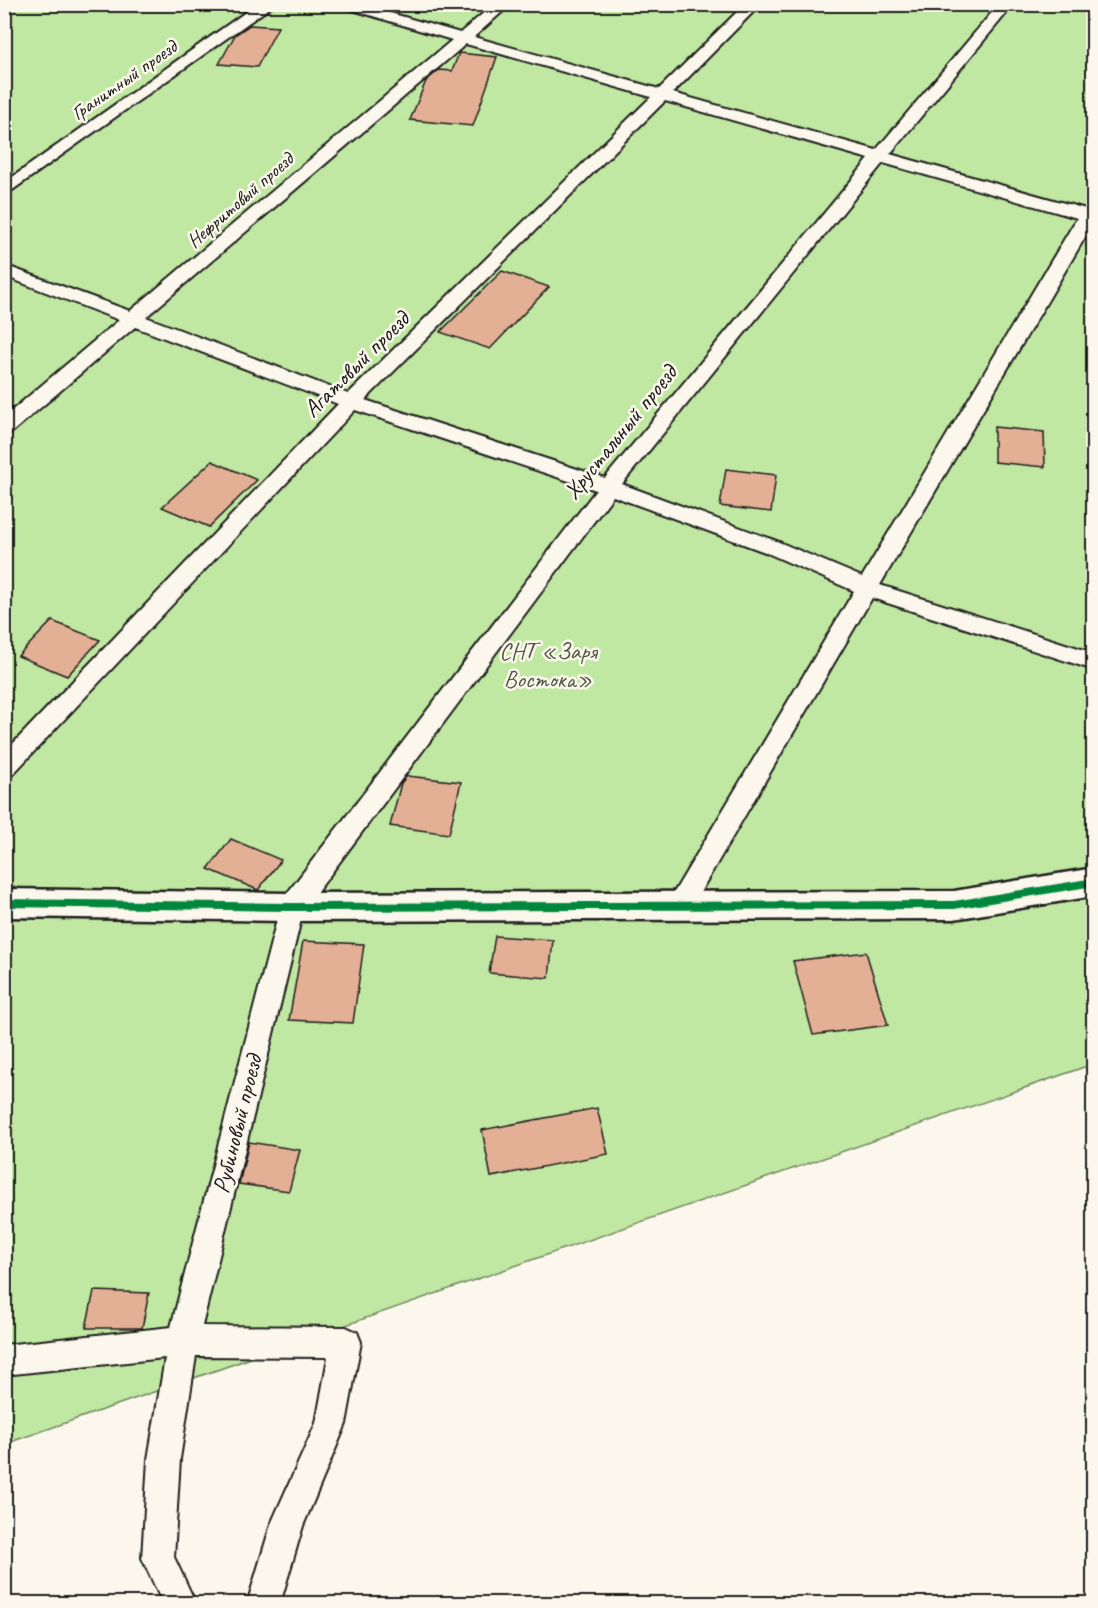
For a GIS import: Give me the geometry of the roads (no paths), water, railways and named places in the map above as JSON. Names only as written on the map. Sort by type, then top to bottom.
[{"type":"street","points":[[4,903],[291,907],[954,905],[1093,881]]},
{"type":"lane","name":"Гранитный проезд","points":[[4,191],[268,4]]},
{"type":"lane","points":[[340,4],[1090,216],[866,588],[679,906]]},
{"type":"lane","name":"Нефритовый проезд","points":[[4,428],[504,4]]},
{"type":"lane","name":"Агатовый проезд","points":[[4,769],[351,402],[754,4]]},
{"type":"lane","name":"Хрустальный проезд","points":[[291,907],[609,487],[1007,4]]},
{"type":"lane","points":[[4,270],[351,402],[609,487],[772,547],[866,588],[1094,663]]},
{"type":"lane","name":"Рубиновый проезд","points":[[180,1604],[158,1558],[164,1459],[183,1341],[291,907]]},
{"type":"lane","points":[[4,1360],[183,1341],[346,1342],[331,1424],[286,1524],[263,1604]]},
{"type":"park label","name":"СНТ «Заря Востока»","points":[[548,665]]}]
